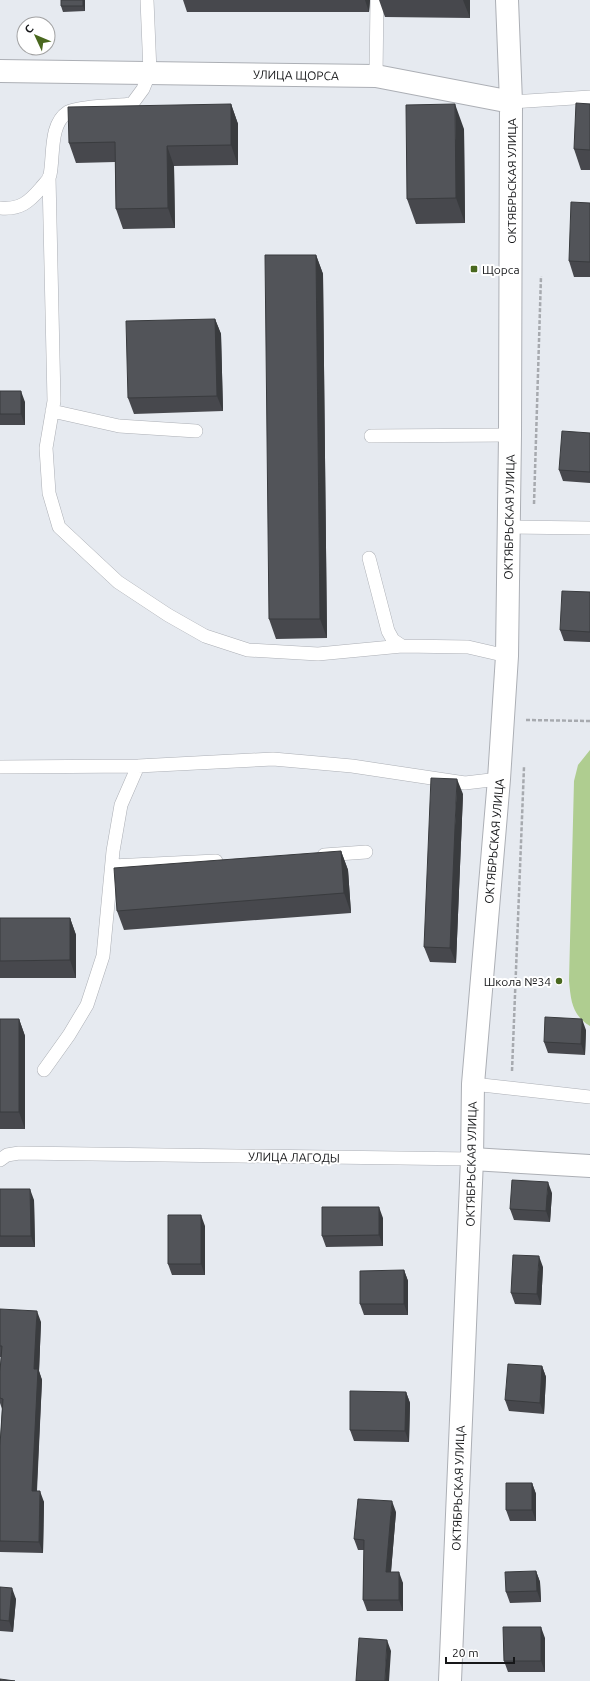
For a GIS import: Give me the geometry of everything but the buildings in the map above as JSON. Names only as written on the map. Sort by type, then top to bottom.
[{"type":"main road","name":"ОКТЯБРЬСКАЯ УЛИЦА","points":[[450,1681],[472,1158],[473,1084],[499,779],[506,656],[510,435],[511,102],[507,0]]},
{"type":"main road","name":"УЛИЦА ЩОРСА","points":[[0,71],[376,76],[511,102]]},
{"type":"main road","name":"УЛИЦА ЛАГОДЫ","points":[[472,1158],[590,1166]]},
{"type":"lane","points":[[147,0],[150,72],[143,89],[132,104],[78,109],[69,112],[62,118],[56,130],[50,177],[54,401],[46,448],[48,493],[59,527],[118,582],[168,615],[205,636],[248,650],[318,654],[402,646],[468,647],[506,656]]},
{"type":"lane","points":[[376,76],[377,0]]},
{"type":"lane","name":"УЛИЦА ЩОРСА","points":[[511,102],[590,97]]},
{"type":"lane","points":[[0,208],[8,209],[29,203],[50,177]]},
{"type":"lane","points":[[52,411],[118,426],[196,431]]},
{"type":"lane","points":[[372,436],[510,435]]},
{"type":"lane","points":[[508,527],[590,528]]},
{"type":"lane","points":[[370,558],[388,631],[393,640],[402,646]]},
{"type":"lane","points":[[0,767],[138,766],[273,759],[352,766],[465,783],[499,779]]},
{"type":"lane","points":[[44,1070],[88,1005],[103,956],[112,866],[121,805],[138,766]]},
{"type":"lane","points":[[310,855],[366,852]]},
{"type":"lane","points":[[112,866],[231,860]]},
{"type":"lane","points":[[473,1084],[590,1097]]},
{"type":"lane","name":"УЛИЦА ЛАГОДЫ","points":[[0,1160],[7,1155],[19,1153],[472,1158]]},
{"type":"path","points":[[526,720],[590,721]]},
{"type":"green space","points":[[590,750],[590,1026],[579,1017],[576,1012],[572,1001],[569,981],[574,781],[578,765]]},
{"type":"place","name":"Щорса","points":[[474,269]]},
{"type":"place","name":"Школа №34","points":[[559,981]]}]
